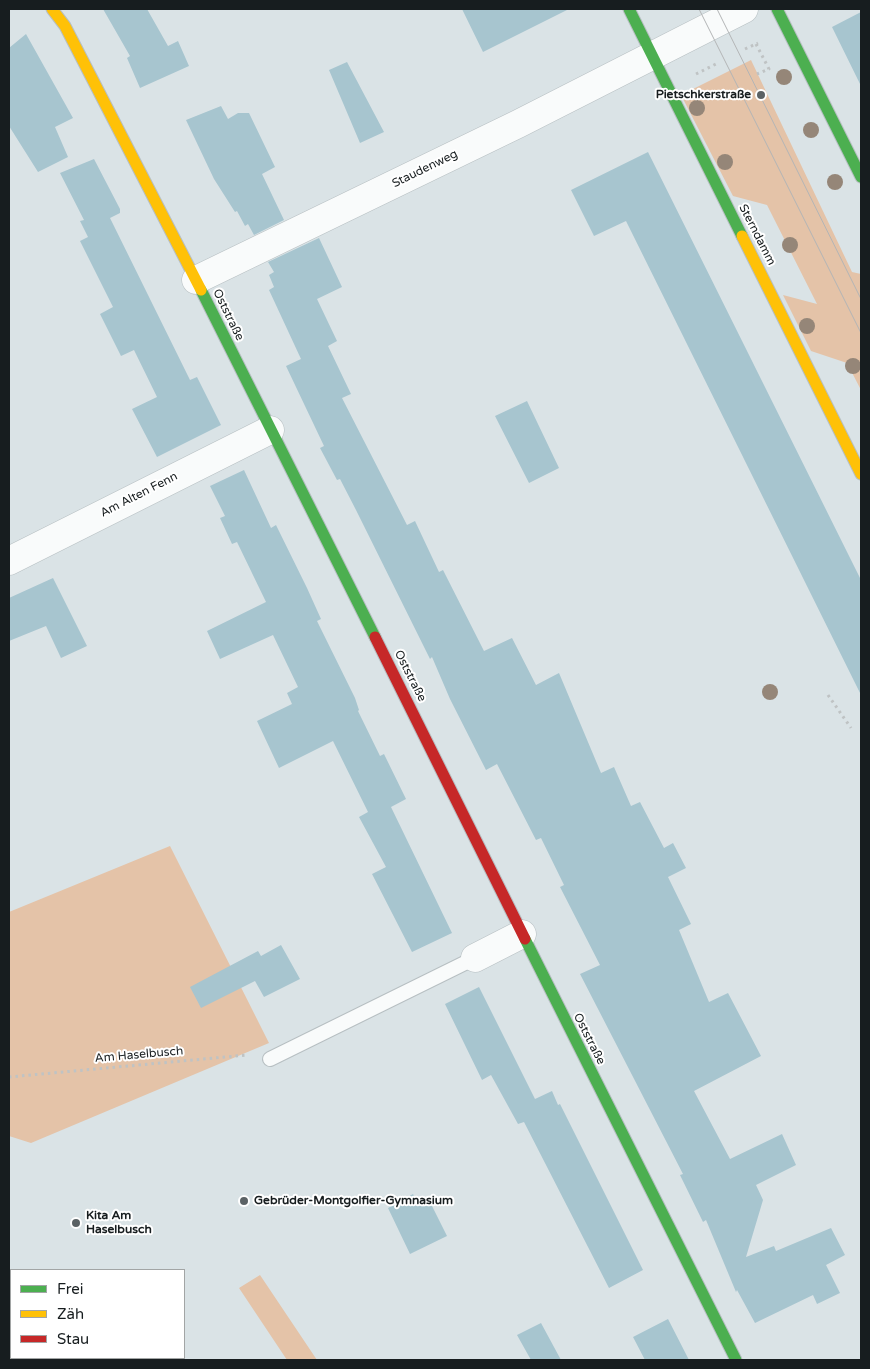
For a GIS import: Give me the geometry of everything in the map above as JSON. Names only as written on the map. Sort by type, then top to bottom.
[{"type":"street","name":"Oststraße","points":[[52,9],[65,26],[196,280],[736,1360]]},
{"type":"street","name":"Sterndamm","points":[[629,9],[861,474]]},
{"type":"street","name":"Staudenweg","points":[[196,280],[744,9]]},
{"type":"street","points":[[777,9],[861,177]]},
{"type":"street","name":"Am Alten Fenn","points":[[9,561],[270,430]]},
{"type":"street","points":[[475,958],[522,934]]},
{"type":"lane","points":[[270,1059],[475,958]]},
{"type":"path","points":[[756,44],[769,69],[757,74]]},
{"type":"path","points":[[828,695],[851,728]]},
{"type":"path","name":"Am Haselbusch","points":[[9,1077],[258,1054],[270,1059]]},
{"type":"shaded area","points":[[751,60],[852,272],[861,274],[861,390],[847,363],[811,351],[783,295],[817,304],[767,205],[733,196],[681,95]]},
{"type":"shaded area","points":[[170,846],[269,1043],[31,1143],[9,1136],[9,912]]},
{"type":"shaded area","points":[[260,1275],[317,1360],[287,1360],[239,1288]]},
{"type":"building","points":[[103,9],[147,9],[168,46],[178,41],[189,66],[140,88],[127,58],[130,56]]},
{"type":"building","points":[[462,9],[569,9],[483,52]]},
{"type":"building","points":[[861,12],[861,86],[832,27]]},
{"type":"building","points":[[26,34],[73,118],[55,127],[68,157],[38,172],[9,126],[9,48]]},
{"type":"building","points":[[347,62],[384,132],[360,143],[329,70]]},
{"type":"building","points":[[221,106],[228,119],[238,113],[249,113],[275,167],[262,174],[284,220],[254,235],[248,224],[245,226],[237,211],[235,212],[214,179],[186,120]]},
{"type":"building","points":[[648,152],[861,580],[861,695],[626,221],[594,236],[571,190]]},
{"type":"building","points":[[94,159],[120,209],[120,213],[110,218],[190,380],[197,377],[221,425],[157,457],[132,409],[157,397],[134,350],[121,356],[100,314],[113,307],[80,241],[88,237],[80,221],[84,220],[60,173]]},
{"type":"building","points":[[319,238],[342,287],[317,299],[337,341],[328,346],[351,394],[342,398],[407,525],[415,521],[439,572],[443,570],[484,651],[512,638],[536,685],[559,673],[601,773],[614,767],[631,806],[640,802],[664,848],[673,843],[686,868],[668,877],[691,924],[679,930],[709,1002],[728,993],[761,1056],[694,1091],[730,1159],[782,1134],[796,1165],[756,1185],[763,1200],[746,1257],[774,1246],[776,1251],[831,1228],[845,1255],[826,1265],[840,1293],[817,1304],[813,1295],[755,1323],[737,1290],[736,1292],[706,1220],[703,1222],[680,1175],[683,1174],[580,974],[600,965],[560,887],[564,885],[541,838],[536,840],[497,764],[486,770],[450,699],[432,657],[430,659],[340,479],[337,480],[320,448],[324,446],[286,366],[301,359],[269,290],[274,287],[269,275],[274,272],[268,262]]},
{"type":"building","points":[[527,401],[559,468],[529,483],[495,416]]},
{"type":"building","points":[[244,470],[271,528],[276,525],[321,619],[317,621],[355,698],[358,711],[380,756],[384,754],[406,799],[391,807],[452,933],[412,952],[372,874],[386,867],[359,817],[368,812],[333,741],[279,768],[257,721],[292,704],[287,693],[298,687],[273,635],[220,659],[207,631],[266,602],[237,542],[232,544],[220,518],[225,516],[210,486]]},
{"type":"building","points":[[53,578],[87,646],[61,658],[46,626],[9,641],[9,598]]},
{"type":"building","points":[[281,945],[300,979],[264,997],[255,981],[201,1008],[190,987],[258,951],[261,956]]},
{"type":"building","points":[[479,987],[535,1099],[552,1091],[558,1105],[560,1104],[643,1270],[609,1288],[524,1122],[518,1124],[491,1075],[482,1080],[445,1004]]},
{"type":"building","points":[[413,1194],[418,1203],[428,1198],[447,1236],[410,1254],[388,1208]]},
{"type":"building","points":[[668,1319],[689,1360],[645,1360],[633,1337]]},
{"type":"building","points":[[541,1323],[561,1360],[531,1360],[517,1335]]},
{"type":"tram line","points":[[699,9],[861,333]]},
{"type":"tram line","points":[[717,9],[861,299]]},
{"type":"traffic: fast","points":[[629,9],[742,236]]},
{"type":"traffic: fast","points":[[777,9],[861,177]]},
{"type":"traffic: fast","points":[[201,290],[375,637]]},
{"type":"traffic: fast","points":[[525,939],[736,1360]]},
{"type":"traffic: slow","points":[[52,9],[65,26],[201,290]]},
{"type":"traffic: slow","points":[[742,236],[861,474]]},
{"type":"traffic: jam","points":[[375,637],[525,939]]},
{"type":"place","name":"Pietschkerstraße","points":[[761,95]]},
{"type":"place","name":"Gebrüder-Montgolfier-Gymnasium","points":[[244,1201]]},
{"type":"place","name":"Kita Am Haselbusch","points":[[76,1223]]}]
